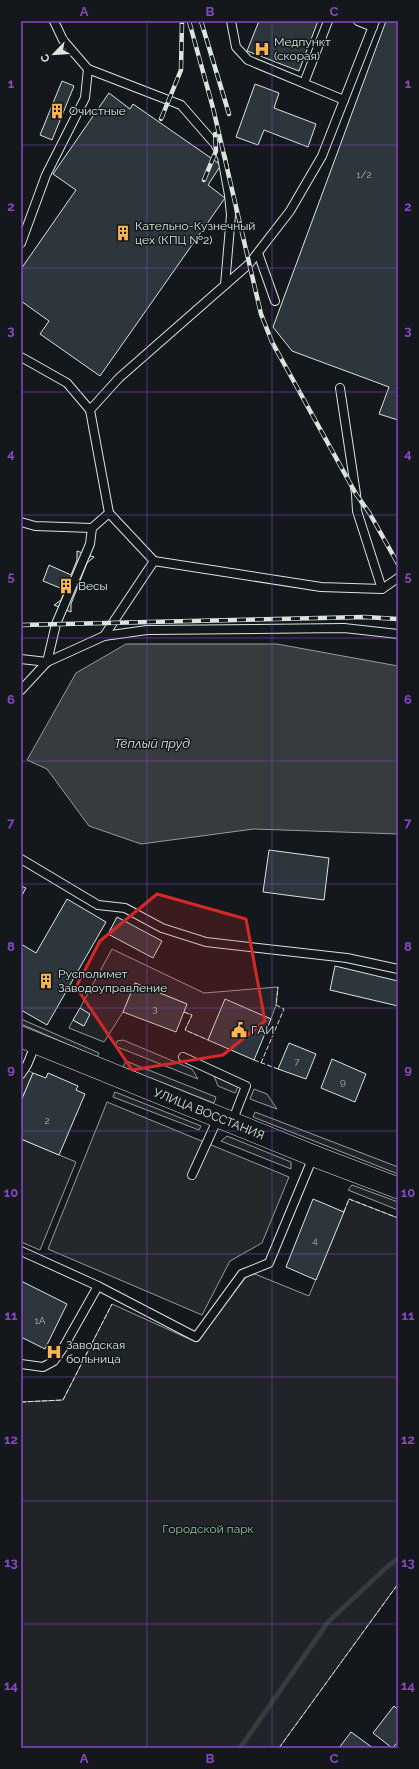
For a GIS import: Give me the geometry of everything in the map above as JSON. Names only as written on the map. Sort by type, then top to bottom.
[{"type":"street","name":"УЛИЦА ВОССТАНИЯ","points":[[28,1040],[314,1156],[398,1188]]},
{"type":"lane","points":[[54,21],[63,40],[88,69],[181,105],[215,144],[222,158],[231,215],[225,286]]},
{"type":"lane","points":[[231,21],[236,47],[248,60],[344,100]]},
{"type":"lane","points":[[304,83],[328,21]]},
{"type":"lane","points":[[90,410],[119,378],[249,264],[290,211],[322,156],[374,24],[358,21]]},
{"type":"lane","points":[[21,243],[46,175],[84,98],[88,69]]},
{"type":"lane","points":[[258,253],[275,301]]},
{"type":"lane","points":[[21,357],[67,383],[90,410],[109,512],[154,561],[321,587],[382,589],[398,578]]},
{"type":"lane","points":[[340,388],[356,494],[357,511],[382,589]]},
{"type":"lane","points":[[48,662],[56,624],[90,544],[92,528],[109,512]]},
{"type":"lane","points":[[21,522],[35,526],[92,528]]},
{"type":"lane","points":[[104,636],[154,561]]},
{"type":"lane","points":[[21,690],[48,662],[104,636],[146,630],[344,628],[398,634]]},
{"type":"lane","points":[[21,659],[48,662]]},
{"type":"lane","points":[[21,860],[98,905],[125,908],[162,928],[206,942],[347,958],[398,969]]},
{"type":"lane","points":[[21,1074],[27,1065],[28,1040]]},
{"type":"lane","points":[[183,1057],[246,1086],[192,1175]]},
{"type":"lane","points":[[21,1251],[98,1286],[196,1336],[242,1274],[269,1262],[314,1156]]},
{"type":"lane","points":[[21,1364],[43,1367],[54,1361],[98,1286]]},
{"type":"highlighted area","points":[[157,894],[246,919],[265,1021],[223,1055],[132,1070],[76,987],[100,941]]},
{"type":"green space","points":[[112,949],[204,993],[278,987],[276,1005],[271,1019],[225,1000],[208,1040],[185,1030],[192,1015],[184,1012],[187,1004],[135,983],[123,1012],[104,1042],[69,1028],[73,1020],[83,1026],[80,1008]]},
{"type":"green space","points":[[21,1019],[99,1053],[97,1057],[21,1024]]},
{"type":"green space","points":[[123,1040],[192,1069],[198,1079],[115,1046],[117,1041]]},
{"type":"green space","points":[[126,1061],[216,1097],[214,1103],[123,1067]]},
{"type":"green space","points":[[214,1076],[238,1087],[235,1093],[218,1086]]},
{"type":"green space","points":[[254,1089],[267,1094],[277,1109],[250,1099]]},
{"type":"green space","points":[[115,1092],[201,1126],[199,1130],[113,1097]]},
{"type":"green space","points":[[255,1112],[398,1167],[398,1174],[253,1117]]},
{"type":"green space","points":[[227,1136],[291,1162],[291,1169],[221,1141]]},
{"type":"green space","points":[[21,1139],[76,1162],[40,1250],[21,1242]]},
{"type":"green space","points":[[352,1185],[398,1202],[398,1210],[348,1190]]},
{"type":"green space","name":"Городской парк","points":[[349,1199],[398,1218],[398,1584],[279,1748],[21,1748],[21,1402],[63,1400],[112,1304],[196,1342],[250,1272],[309,1296]]},
{"type":"shaded area","points":[[21,1067],[33,1073],[21,1101]]},
{"type":"shaded area","points":[[107,1102],[289,1177],[262,1243],[230,1261],[202,1315],[48,1249]]},
{"type":"water","name":"Тёплый пруд","points":[[126,644],[277,644],[398,666],[398,834],[254,829],[141,844],[89,826],[47,769],[27,760],[76,673]]},
{"type":"building","points":[[259,21],[318,21],[299,71],[247,51]]},
{"type":"building","points":[[386,21],[398,21],[398,420],[379,414],[389,387],[292,351],[273,327]]},
{"type":"building","name":"Очистные","points":[[62,81],[74,86],[52,140],[40,135]]},
{"type":"building","points":[[255,84],[279,93],[274,108],[316,124],[308,147],[264,130],[258,145],[236,137]]},
{"type":"building","name":"Кательно-Кузнечный цех (КПЦ №2)","points":[[109,93],[130,109],[133,104],[221,165],[208,185],[225,198],[100,376],[40,334],[49,321],[21,301],[21,269],[76,190],[53,174]]},
{"type":"building","name":"Весы","points":[[77,551],[94,557],[87,563],[71,604],[71,612],[54,605],[61,600],[65,590],[43,581],[49,565],[71,575],[77,560]]},
{"type":"building","points":[[269,850],[329,858],[324,900],[263,892]]},
{"type":"building","points":[[21,886],[26,888],[21,897]]},
{"type":"building","name":"Русполимет Заводоуправление","points":[[67,899],[106,922],[47,1025],[21,1010],[21,944],[36,953]]},
{"type":"building","points":[[117,917],[162,941],[153,958],[108,934]]},
{"type":"building","points":[[335,966],[398,981],[398,1006],[330,990]]},
{"type":"building","points":[[135,983],[187,1004],[176,1032],[123,1012]]},
{"type":"building","name":"ГАИ","points":[[225,999],[271,1019],[254,1060],[208,1040]]},
{"type":"building","points":[[80,1008],[90,1014],[84,1026],[73,1020]]},
{"type":"building","points":[[289,1043],[316,1054],[306,1079],[278,1069]]},
{"type":"building","points":[[332,1059],[366,1074],[355,1102],[321,1088]]},
{"type":"building","points":[[33,1073],[46,1078],[48,1073],[78,1086],[76,1090],[85,1094],[59,1155],[21,1139],[21,1101]]},
{"type":"building","points":[[313,1199],[344,1212],[316,1280],[286,1267]]},
{"type":"building","name":"Заводская больница","points":[[21,1281],[67,1304],[45,1349],[21,1337]]},
{"type":"building","points":[[394,1706],[398,1710],[398,1742],[392,1748],[373,1733]]},
{"type":"building","points":[[351,1732],[373,1748],[339,1748]]},
{"type":"waterway","points":[[240,1748],[328,1622],[388,1566],[398,1559]]},
{"type":"railway","points":[[161,119],[181,70],[182,21]]},
{"type":"railway","points":[[189,21],[213,108],[261,314],[272,342],[356,494],[370,514],[398,564]]},
{"type":"railway","points":[[201,21],[229,114]]},
{"type":"railway","points":[[204,180],[216,151],[215,134]]},
{"type":"railway","points":[[21,625],[365,617],[398,619]]},
{"type":"fence","points":[[261,1063],[284,1009],[276,1005],[278,987]]},
{"type":"fence","points":[[184,1012],[192,1015],[185,1030],[208,1040]]},
{"type":"fence","points":[[254,1060],[278,1069]]},
{"type":"fence","points":[[344,1212],[349,1199],[398,1218]]},
{"type":"fence","points":[[21,1402],[63,1400],[112,1304]]},
{"type":"fence","points":[[279,1748],[398,1584]]},
{"type":"place","name":"Медпункт (скорая)","points":[[262,49]]},
{"type":"place","name":"Очистные","points":[[57,111]]},
{"type":"place","name":"Кательно-Кузнечный цех (КПЦ №2)","points":[[123,233]]},
{"type":"place","name":"Весы","points":[[66,586]]},
{"type":"place","name":"Русполимет Заводоуправление","points":[[46,981]]},
{"type":"place","name":"ГАИ","points":[[239,1030]]},
{"type":"place","name":"Заводская больница","points":[[54,1352]]}]
